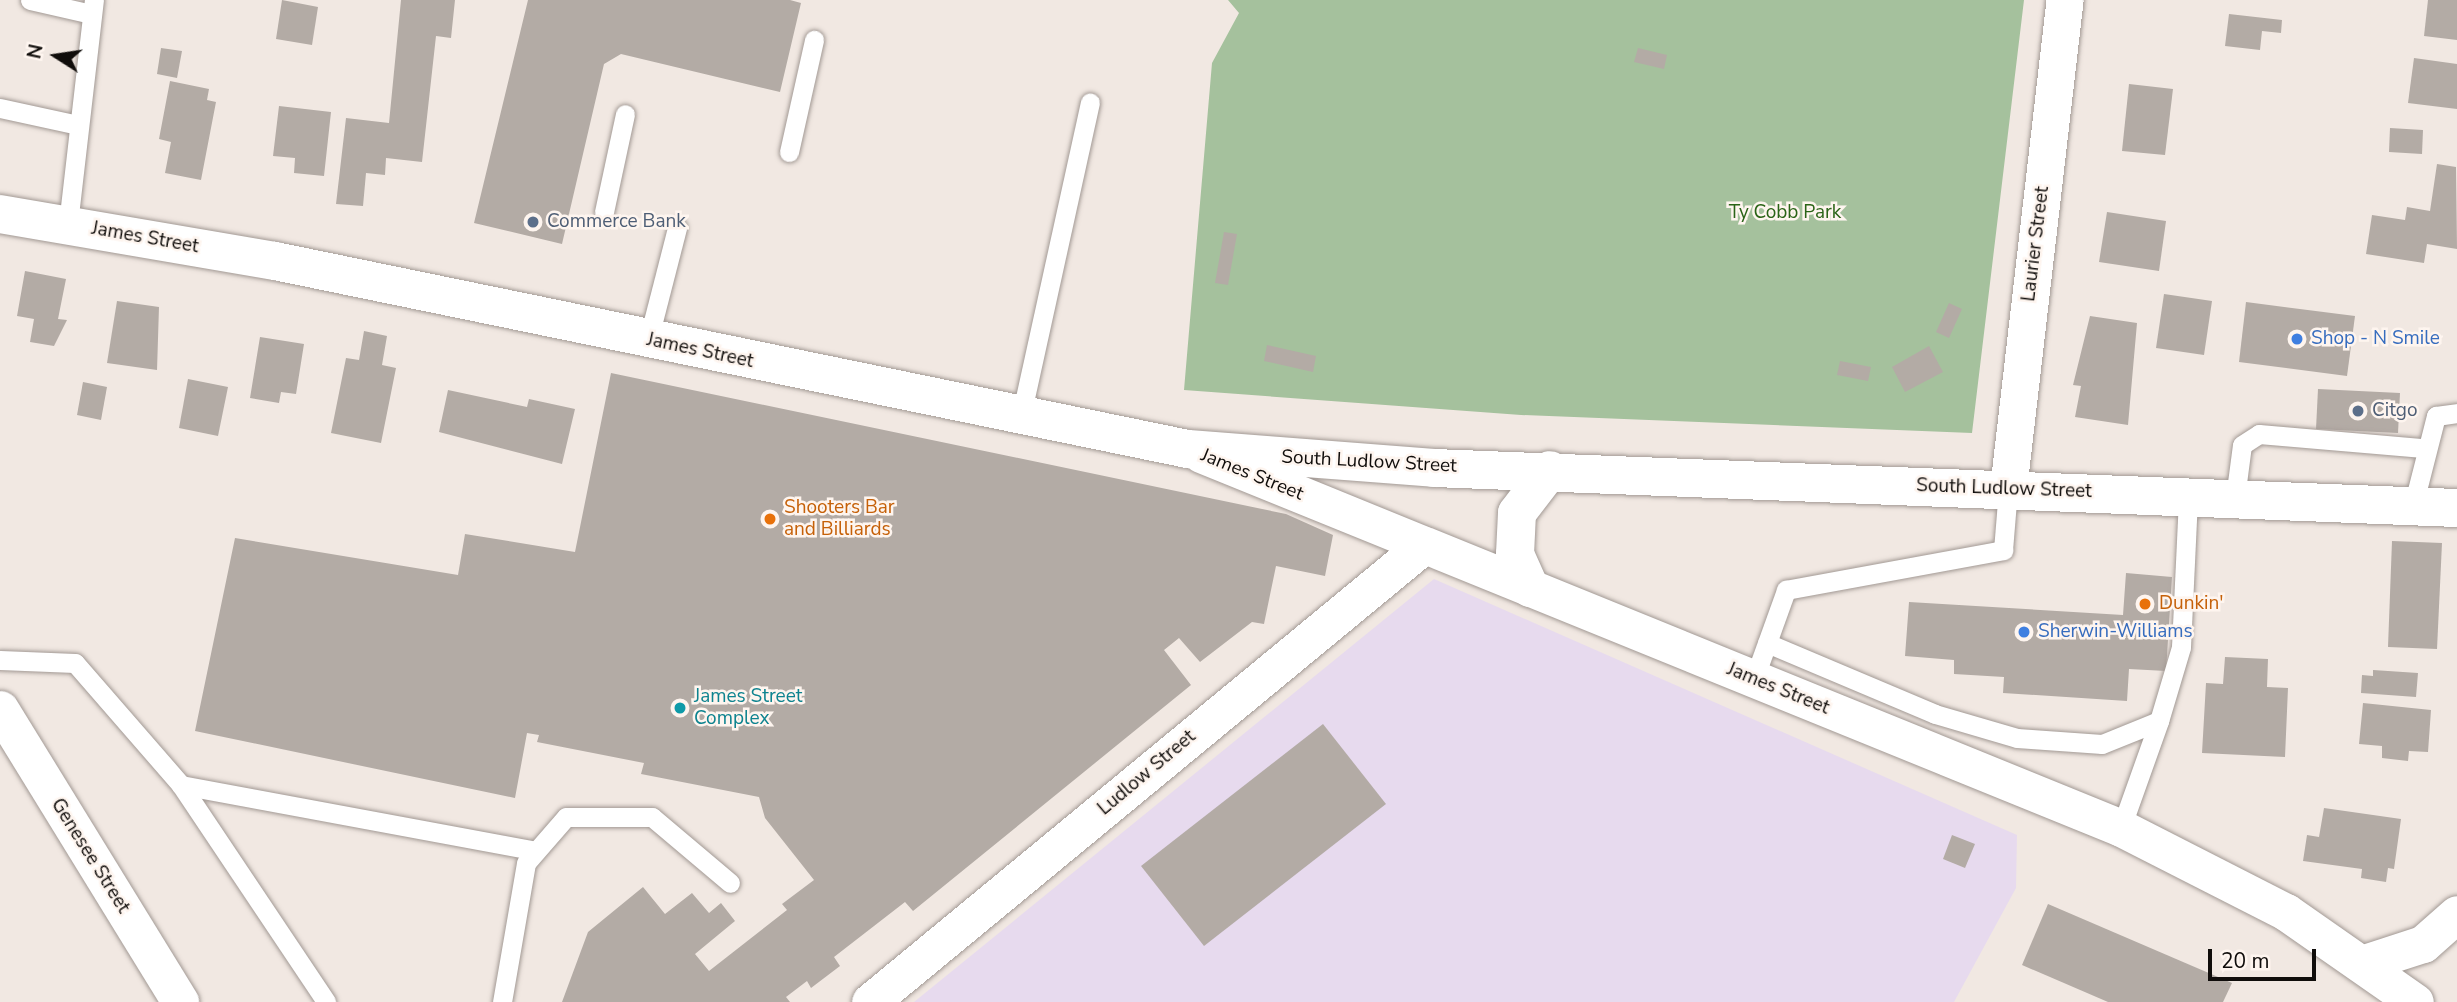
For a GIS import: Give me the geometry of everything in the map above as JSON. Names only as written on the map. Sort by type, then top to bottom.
[{"type":"main road","name":"James Street","points":[[0,214],[68,224],[1188,449]]},
{"type":"main road","name":"South Ludlow Street","points":[[1188,449],[1550,470],[2457,508]]},
{"type":"main road","points":[[1530,588],[1516,554],[1517,513],[1550,470]]},
{"type":"street","name":"Laurier Street","points":[[2008,489],[2065,0]]},
{"type":"street","name":"James Street","points":[[1188,449],[2121,828],[2249,890],[2364,963],[2416,1002]]},
{"type":"street","name":"Ludlow Street","points":[[870,1002],[1424,545]]},
{"type":"street","name":"Genesee Street","points":[[0,709],[180,1002]]},
{"type":"street","points":[[2364,963],[2423,944],[2457,914]]},
{"type":"lane","points":[[30,0],[92,7],[68,224]]},
{"type":"lane","points":[[789,152],[814,40]]},
{"type":"lane","points":[[1021,416],[1090,102]]},
{"type":"lane","points":[[0,108],[78,125]]},
{"type":"lane","points":[[604,212],[625,114]]},
{"type":"lane","points":[[648,341],[677,228]]},
{"type":"lane","points":[[2413,506],[2423,448],[2436,415],[2457,413]]},
{"type":"lane","points":[[2235,498],[2242,445],[2259,435],[2423,448]]},
{"type":"lane","points":[[1754,679],[1786,590],[2004,550],[2008,489]]},
{"type":"lane","points":[[2121,828],[2159,721],[2181,647],[2188,497]]},
{"type":"lane","points":[[1767,643],[1936,713],[2017,738],[2102,744],[2159,721]]},
{"type":"lane","points":[[0,660],[75,663],[181,785],[326,1002]]},
{"type":"lane","points":[[181,785],[533,850]]},
{"type":"lane","points":[[502,1002],[533,850],[566,817],[652,817],[730,883]]},
{"type":"shaded area","points":[[1434,579],[2017,835],[2016,888],[1954,1002],[914,1002]]},
{"type":"green space","name":"Ty Cobb Park","points":[[1228,0],[2024,0],[1972,433],[1521,415],[1184,390],[1212,63],[1239,13]]},
{"type":"building","points":[[282,0],[318,7],[312,45],[276,39]]},
{"type":"building","points":[[401,0],[455,0],[451,38],[436,36],[422,162],[386,158],[385,175],[366,173],[363,206],[336,204],[346,118],[389,123]]},
{"type":"building","points":[[528,0],[790,0],[801,3],[780,92],[621,54],[604,64],[562,244],[474,223]]},
{"type":"building","points":[[2428,0],[2457,0],[2457,40],[2424,36]]},
{"type":"building","points":[[2229,14],[2282,20],[2281,33],[2262,31],[2260,50],[2225,46]]},
{"type":"building","points":[[161,48],[182,51],[177,78],[157,74]]},
{"type":"building","points":[[1638,48],[1667,55],[1664,69],[1634,62]]},
{"type":"building","points":[[2414,58],[2457,64],[2457,109],[2408,103]]},
{"type":"building","points":[[170,81],[209,89],[207,100],[216,102],[201,180],[165,173],[171,142],[159,139]]},
{"type":"building","points":[[2129,84],[2173,89],[2165,155],[2122,151]]},
{"type":"building","points":[[279,106],[331,112],[324,176],[294,173],[295,158],[273,156]]},
{"type":"building","points":[[2390,128],[2423,130],[2422,154],[2389,152]]},
{"type":"building","points":[[2437,164],[2456,167],[2457,249],[2427,244],[2424,263],[2366,254],[2372,215],[2405,220],[2407,207],[2430,211]]},
{"type":"building","points":[[2107,212],[2166,221],[2159,271],[2099,262]]},
{"type":"building","points":[[1224,232],[1237,234],[1228,285],[1215,283]]},
{"type":"building","points":[[25,271],[66,279],[58,319],[67,320],[54,346],[30,342],[34,319],[17,316]]},
{"type":"building","points":[[2164,294],[2212,301],[2204,355],[2156,348]]},
{"type":"building","points":[[117,301],[159,307],[157,370],[107,363]]},
{"type":"building","name":"Shop - N Smile","points":[[2246,302],[2355,316],[2347,376],[2239,362]]},
{"type":"building","points":[[1949,303],[1962,309],[1949,338],[1936,332]]},
{"type":"building","points":[[2090,316],[2137,323],[2128,425],[2075,417],[2081,386],[2073,385]]},
{"type":"building","points":[[364,331],[387,336],[382,365],[396,368],[381,443],[331,433],[346,358],[359,360]]},
{"type":"building","points":[[260,337],[304,344],[296,394],[281,392],[279,403],[250,398]]},
{"type":"building","points":[[1267,345],[1316,356],[1313,372],[1264,361]]},
{"type":"building","points":[[1929,346],[1943,372],[1905,392],[1892,367]]},
{"type":"building","points":[[1840,361],[1871,367],[1868,381],[1837,375]]},
{"type":"building","name":"James Street Complex","points":[[611,373],[1286,514],[1333,535],[1325,576],[1276,566],[1264,624],[1252,622],[1200,662],[1179,638],[1164,650],[1191,685],[913,911],[905,902],[834,957],[840,966],[811,988],[807,981],[786,997],[790,1002],[562,1002],[588,932],[643,887],[665,914],[692,893],[709,913],[721,903],[735,921],[695,954],[709,971],[787,910],[782,904],[814,880],[765,818],[759,797],[641,774],[644,763],[537,742],[539,735],[527,733],[515,798],[195,731],[235,538],[458,575],[465,534],[575,552]]},
{"type":"building","points":[[188,379],[228,387],[218,436],[179,428]]},
{"type":"building","points":[[83,382],[107,387],[101,420],[77,415]]},
{"type":"building","name":"Citgo","points":[[2318,389],[2400,393],[2398,433],[2316,429]]},
{"type":"building","points":[[448,390],[527,407],[529,399],[575,409],[562,464],[439,432]]},
{"type":"building","points":[[2392,541],[2442,543],[2437,649],[2388,647]]},
{"type":"building","points":[[2126,573],[2172,577],[2166,671],[2129,669],[2127,701],[2003,693],[2004,677],[1954,674],[1954,660],[1905,656],[1909,602],[2123,615]]},
{"type":"building","points":[[2225,657],[2268,659],[2267,687],[2288,688],[2285,757],[2202,753],[2206,683],[2223,684]]},
{"type":"building","points":[[2373,670],[2418,673],[2416,697],[2361,693],[2362,675],[2373,676]]},
{"type":"building","points":[[2363,703],[2431,710],[2428,752],[2409,751],[2408,761],[2382,758],[2382,746],[2359,744]]},
{"type":"building","points":[[1323,724],[1386,804],[1204,946],[1141,866]]},
{"type":"building","points":[[2324,808],[2401,819],[2394,869],[2388,868],[2386,882],[2361,878],[2362,869],[2303,861],[2307,835],[2319,837]]},
{"type":"building","points":[[1952,835],[1975,844],[1965,868],[1943,859]]},
{"type":"building","points":[[2048,904],[2232,983],[2223,1002],[2108,1002],[2022,965]]},
{"type":"place","name":"Commerce Bank","points":[[533,222]]},
{"type":"place","name":"Shop - N Smile","points":[[2297,339]]},
{"type":"place","name":"Citgo","points":[[2358,411]]},
{"type":"place","name":"Shooters Bar and Billiards","points":[[770,519]]},
{"type":"place","name":"Dunkin'","points":[[2145,604]]},
{"type":"place","name":"Sherwin-Williams","points":[[2024,632]]},
{"type":"place","name":"James Street Complex","points":[[680,708]]}]
